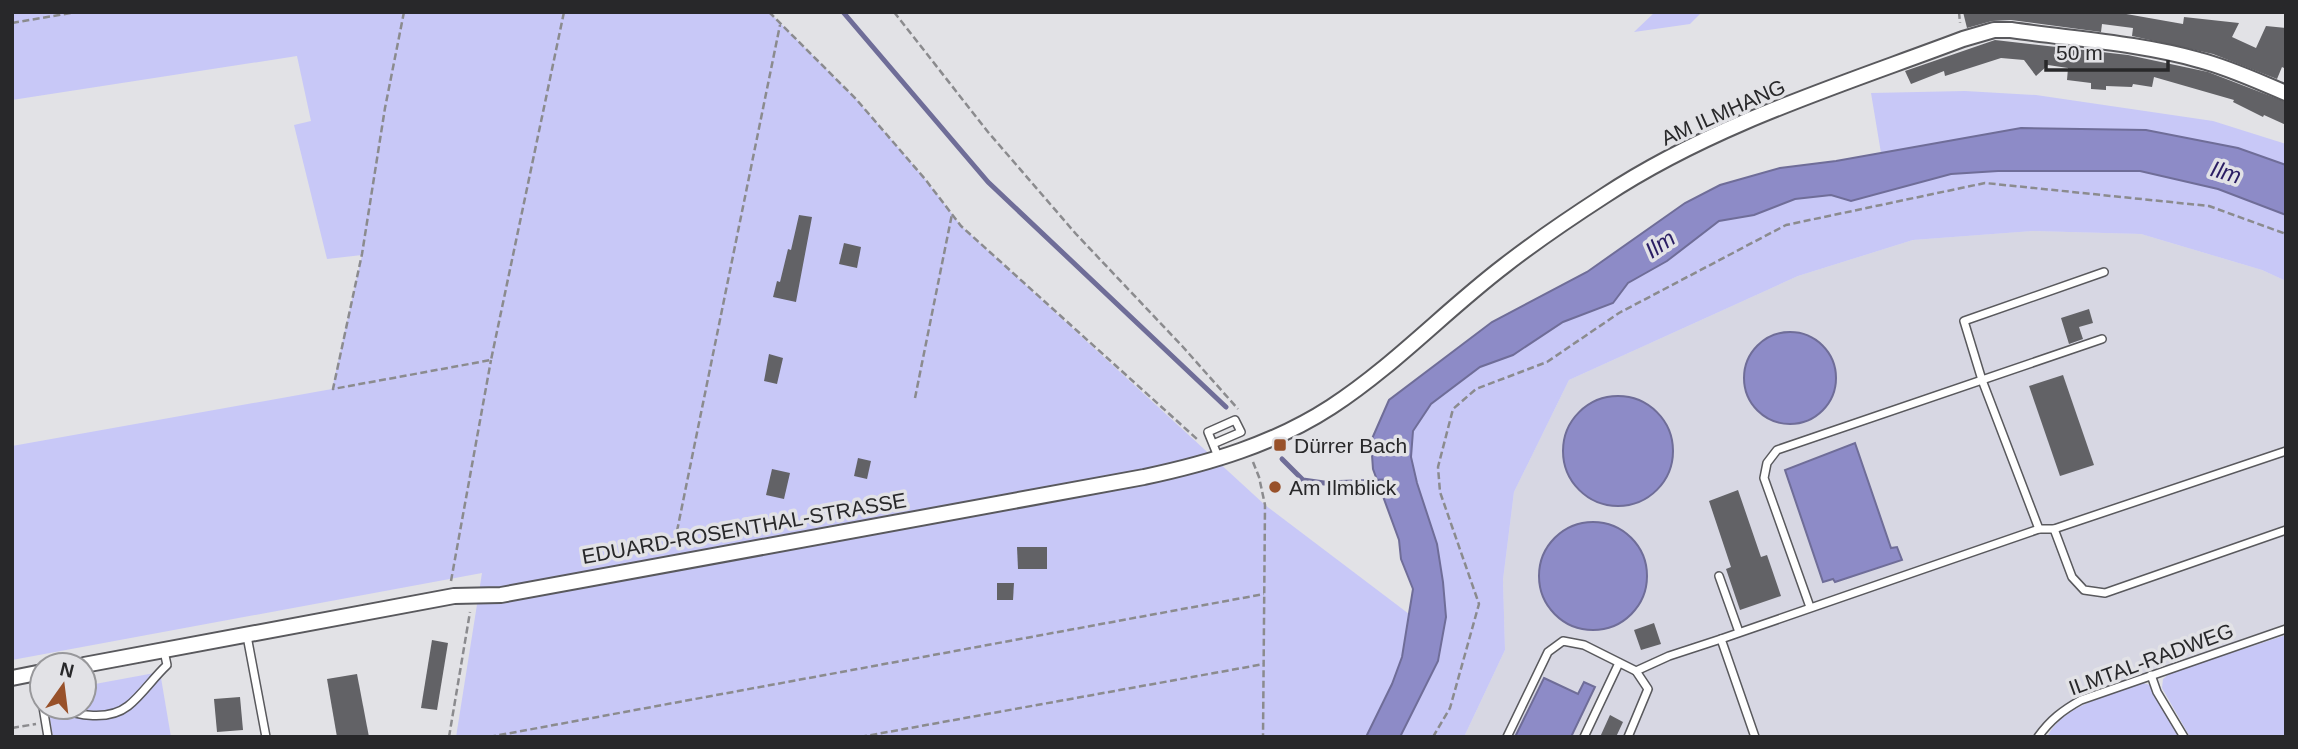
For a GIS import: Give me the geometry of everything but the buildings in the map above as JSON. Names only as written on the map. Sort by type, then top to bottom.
[{"type":"street","name":"AM ILMHANG","points":[[1247,449],[1303,423],[1367,383],[1503,266],[1644,170],[1717,133],[1962,39],[1994,30],[2011,30],[2119,45],[2198,59],[2286,93]]},
{"type":"street","name":"EDUARD-ROSENTHAL-STRASSE","points":[[98,663],[454,597],[501,595],[1144,477],[1219,460],[1247,449]]},
{"type":"lane","points":[[2039,529],[1982,380],[1964,321],[2104,272]]},
{"type":"lane","points":[[1810,607],[1765,478],[1767,463],[1777,450],[2102,340]]},
{"type":"lane","points":[[1213,444],[1219,460]]},
{"type":"lane","points":[[1636,671],[1669,656],[2039,529],[2054,529],[2286,451]]},
{"type":"lane","points":[[2054,529],[2072,577],[2084,590],[2105,593],[2286,530]]},
{"type":"lane","points":[[1719,576],[1739,632]]},
{"type":"lane","name":"ILMTAL-RADWEG","points":[[2038,737],[2060,712],[2081,700],[2286,629]]},
{"type":"lane","points":[[247,636],[267,737]]},
{"type":"lane","points":[[1721,639],[1755,737]]},
{"type":"lane","points":[[1507,737],[1548,652],[1563,641],[1584,645],[1636,671],[1648,689],[1628,737]]},
{"type":"lane","points":[[98,714],[127,708],[167,665],[164,652]]},
{"type":"lane","points":[[1584,737],[1619,663]]},
{"type":"lane","points":[[2151,676],[2157,692],[2184,737]]},
{"type":"lane","points":[[46,723],[48,737]]},
{"type":"path","points":[[12,23],[78,12]]},
{"type":"path","points":[[404,12],[385,108],[362,254],[333,389],[491,360]]},
{"type":"path","points":[[454,597],[450,577],[491,360],[564,12]]},
{"type":"path","points":[[769,12],[856,99],[961,226],[1219,460]]},
{"type":"path","points":[[894,12],[988,132],[1076,234],[1237,405],[1240,416]]},
{"type":"path","points":[[1959,12],[1960,18]]},
{"type":"path","points":[[677,531],[780,25]]},
{"type":"path","points":[[1433,737],[1450,708],[1479,604],[1440,492],[1438,467],[1453,410],[1476,389],[1547,362],[1619,313],[1786,225],[1985,183],[2209,206],[2286,234]]},
{"type":"path","points":[[915,397],[952,214]]},
{"type":"path","points":[[1247,449],[1259,477],[1265,505],[1263,737]]},
{"type":"path","points":[[489,737],[1264,594]]},
{"type":"path","points":[[449,737],[472,597]]},
{"type":"path","points":[[860,737],[1264,664]]},
{"type":"path","points":[[12,728],[46,723]]},
{"type":"shaded area","points":[[12,12],[769,12],[856,99],[925,179],[961,226],[1265,505],[1409,614],[1402,657],[1392,684],[1366,737],[456,737],[482,573],[61,651],[28,651],[28,657],[12,660],[12,446],[332,389],[362,255],[327,259],[294,125],[311,121],[297,56],[12,100]]},
{"type":"shaded area","points":[[1655,12],[1702,12],[1690,24],[1634,32]]},
{"type":"shaded area","points":[[1965,91],[2036,95],[2213,121],[2286,144],[2286,165],[2238,148],[2021,128],[1881,153],[1871,93]]},
{"type":"shaded area","points":[[1998,171],[2140,171],[2218,189],[2286,215],[2286,281],[2262,270],[2141,234],[2033,231],[1913,240],[1798,276],[1569,380],[1514,492],[1503,580],[1505,650],[1464,737],[1400,737],[1438,661],[1446,617],[1437,544],[1411,457],[1413,431],[1431,404],[1480,367],[1513,355],[1563,322],[1613,303],[1628,283],[1667,261],[1719,220],[1754,215],[1795,199],[1831,195],[1852,201],[1951,174]]},
{"type":"shaded area","points":[[2033,231],[2141,234],[2262,270],[2286,281],[2286,624],[2082,694],[2053,712],[2034,737],[1464,737],[1505,650],[1503,580],[1514,492],[1569,380],[1798,276],[1913,240]]},
{"type":"shaded area","points":[[2286,635],[2286,737],[2190,737],[2162,688],[2163,679],[2170,673]]},
{"type":"shaded area","points":[[160,672],[171,737],[53,737],[50,721],[98,721],[98,683]]},
{"type":"shaded area","points":[[2143,683],[2150,685],[2180,737],[2047,737],[2065,716],[2076,709]]},
{"type":"water","name":"Ilm","points":[[2021,128],[2146,130],[2238,148],[2286,165],[2286,215],[2218,189],[2140,171],[1998,171],[1951,174],[1851,201],[1831,195],[1795,199],[1754,215],[1719,221],[1667,261],[1628,283],[1613,303],[1563,322],[1513,355],[1480,367],[1431,404],[1413,431],[1411,457],[1437,544],[1443,582],[1446,617],[1438,661],[1400,737],[1366,737],[1402,657],[1413,589],[1401,559],[1399,540],[1373,469],[1371,441],[1389,400],[1492,322],[1587,272],[1685,203],[1720,185],[1780,168],[1836,161]]},
{"type":"water","points":[[1790,332],[1808,335],[1823,345],[1833,360],[1836,378],[1833,396],[1823,411],[1808,421],[1790,424],[1772,421],[1757,411],[1747,396],[1744,378],[1747,360],[1757,345],[1772,335]]},
{"type":"water","points":[[1618,396],[1639,400],[1657,412],[1669,430],[1673,451],[1669,472],[1657,490],[1639,502],[1618,506],[1597,502],[1579,490],[1567,472],[1563,451],[1567,430],[1579,412],[1597,400]]},
{"type":"water","points":[[1855,443],[1891,548],[1897,547],[1902,560],[1835,582],[1833,579],[1823,582],[1785,470]]},
{"type":"water","points":[[1593,522],[1614,526],[1631,538],[1643,555],[1647,576],[1643,597],[1631,614],[1614,626],[1593,630],[1572,626],[1555,614],[1543,597],[1539,576],[1543,555],[1555,538],[1572,526]]},
{"type":"water","points":[[1544,678],[1578,694],[1584,682],[1595,687],[1571,737],[1515,737]]},
{"type":"waterway","name":"Dürrer Bach","points":[[843,12],[988,182],[1226,407]]},
{"type":"waterway","name":"Dürrer Bach","points":[[1282,459],[1303,480],[1324,483],[1386,481]]},
{"type":"place","name":"Dürrer Bach","points":[[1280,445]]},
{"type":"place","name":"Am Ilmblick","points":[[1275,487]]}]
